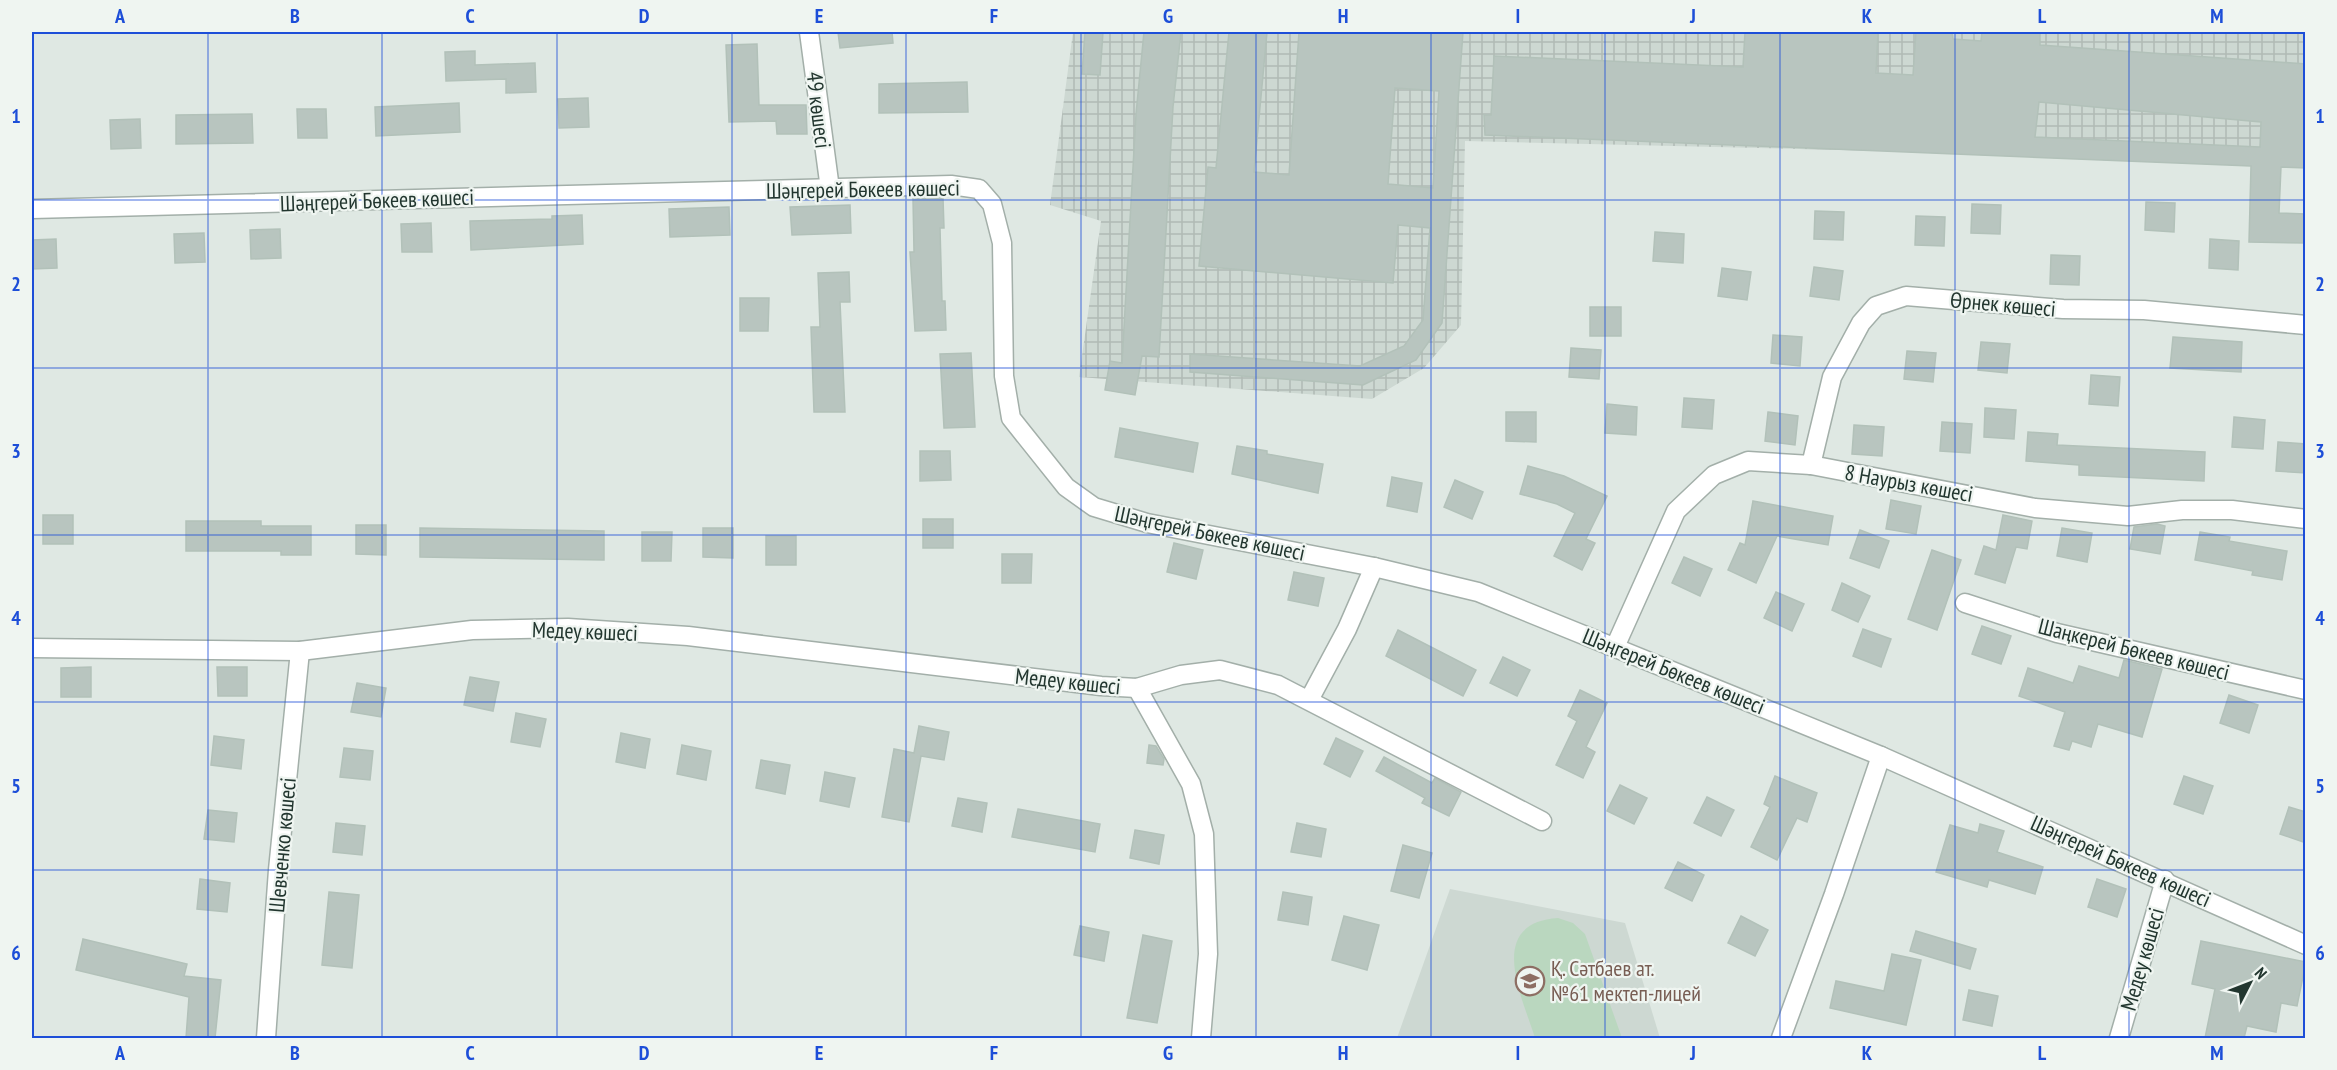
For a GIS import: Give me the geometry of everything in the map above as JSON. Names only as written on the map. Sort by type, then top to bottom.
[{"type":"street","name":"49 көшесі","points":[[809,32],[830,189]]},
{"type":"street","name":"Шәңгерей Бөкеев көшесі","points":[[32,209],[951,185],[979,189],[992,204],[1002,243],[1004,376],[1011,418],[1066,488],[1094,507],[1148,523],[1374,567],[1478,592],[1881,756],[2306,945]]},
{"type":"street","name":"Өрнек көшесі","points":[[1811,465],[1832,377],[1861,323],[1876,306],[1906,296],[2063,309],[2144,310],[2306,325]]},
{"type":"street","name":"8 Наурыз көшесі","points":[[1616,647],[1676,511],[1714,475],[1748,461],[1811,465],[2035,508],[2128,516],[2182,510],[2232,510],[2306,519]]},
{"type":"street","points":[[1309,700],[1347,629],[1374,567]]},
{"type":"street","name":"Шаңкерей Бөкеев көшесі","points":[[1965,603],[2057,633],[2306,690]]},
{"type":"street","name":"Медеу көшесі","points":[[32,648],[300,651],[472,630],[568,628],[688,636],[1101,686],[1137,688],[1181,675],[1220,670],[1278,685],[1542,820]]},
{"type":"street","name":"Шевченко көшесі","points":[[266,1038],[278,870],[300,651]]},
{"type":"street","name":"Медеу көшесі","points":[[1137,688],[1191,784],[1204,834],[1208,954],[1201,1038]]},
{"type":"street","points":[[1781,1038],[1834,894],[1881,756]]},
{"type":"street","name":"Медеу көшесі","points":[[2119,1038],[2164,880]]},
{"type":"shaded area","points":[[1073,32],[2294,32],[2305,34],[2305,161],[1465,141],[1461,325],[1424,368],[1372,399],[1079,377],[1101,221],[1050,205]]},
{"type":"shaded area","name":"Қ. Сәтбаев ат. №61 мектеп-лицей","points":[[1450,889],[1625,923],[1660,1038],[1397,1038]]},
{"type":"green space","points":[[1558,918],[1573,923],[1585,934],[1622,1038],[1535,1038],[1517,983],[1514,964],[1515,947],[1522,933],[1536,923]]},
{"type":"building","points":[[838,32],[892,32],[893,43],[840,48]]},
{"type":"building","points":[[1085,32],[1103,32],[1100,75],[1082,74]]},
{"type":"building","points":[[1144,32],[1181,32],[1173,107],[1159,357],[1142,356],[1135,395],[1105,390],[1110,361],[1122,363],[1136,114]]},
{"type":"building","points":[[1229,32],[1267,32],[1254,172],[1289,175],[1299,32],[1463,32],[1442,323],[1416,360],[1363,385],[1190,372],[1190,354],[1360,366],[1404,346],[1423,320],[1430,228],[1398,225],[1393,283],[1199,266],[1208,167],[1216,168]],"holes":[[[1395,88],[1439,91],[1433,188],[1388,184]]]},
{"type":"building","points":[[1745,32],[1878,32],[1876,73],[1913,75],[1916,32],[1952,32],[1953,39],[1981,41],[1982,32],[2030,32],[2040,33],[2040,45],[2306,64],[2306,168],[2281,167],[2279,213],[2306,214],[2306,243],[2249,242],[2251,166],[1485,135],[1484,115],[1491,115],[1494,56],[1743,67]],"holes":[[[2039,102],[2261,122],[2260,147],[2035,137]]]},
{"type":"building","points":[[757,44],[759,105],[806,105],[807,134],[777,134],[776,121],[729,122],[726,45]]},
{"type":"building","points":[[475,51],[475,65],[535,63],[536,92],[506,93],[506,79],[446,81],[445,52]]},
{"type":"building","points":[[967,82],[968,112],[879,113],[879,84]]},
{"type":"building","points":[[588,98],[589,127],[559,128],[558,99]]},
{"type":"building","points":[[459,103],[460,132],[376,136],[375,107]]},
{"type":"building","points":[[297,109],[326,109],[327,138],[298,138]]},
{"type":"building","points":[[252,114],[253,143],[176,144],[176,115]]},
{"type":"building","points":[[140,119],[141,148],[111,149],[110,120]]},
{"type":"building","points":[[943,198],[944,228],[940,228],[942,301],[945,301],[946,330],[915,331],[910,252],[914,252],[913,199]]},
{"type":"building","points":[[2146,202],[2175,203],[2174,232],[2145,230]]},
{"type":"building","points":[[1972,204],[2001,205],[2000,234],[1971,233]]},
{"type":"building","points":[[850,205],[851,233],[792,235],[790,207]]},
{"type":"building","points":[[729,207],[730,235],[670,237],[669,209]]},
{"type":"building","points":[[1815,211],[1844,212],[1843,240],[1814,239]]},
{"type":"building","points":[[582,215],[583,244],[471,250],[470,221],[552,219],[552,216]]},
{"type":"building","points":[[1916,216],[1945,217],[1944,246],[1915,245]]},
{"type":"building","points":[[431,223],[432,252],[402,252],[401,224]]},
{"type":"building","points":[[280,229],[281,258],[251,259],[250,230]]},
{"type":"building","points":[[1655,232],[1684,234],[1683,263],[1653,261]]},
{"type":"building","points":[[204,233],[205,262],[175,263],[174,234]]},
{"type":"building","points":[[56,239],[57,268],[32,269],[32,240]]},
{"type":"building","points":[[2210,239],[2239,241],[2238,270],[2209,268]]},
{"type":"building","points":[[2051,255],[2080,256],[2079,285],[2050,284]]},
{"type":"building","points":[[1814,267],[1843,271],[1839,300],[1810,296]]},
{"type":"building","points":[[1722,268],[1751,272],[1747,300],[1718,296]]},
{"type":"building","points":[[849,272],[850,302],[840,302],[845,412],[814,412],[811,327],[820,327],[818,273]]},
{"type":"building","points":[[740,298],[769,298],[768,331],[740,331]]},
{"type":"building","points":[[1590,307],[1621,307],[1621,336],[1590,336]]},
{"type":"building","points":[[1773,335],[1802,337],[1800,366],[1771,363]]},
{"type":"building","points":[[2173,337],[2242,342],[2241,372],[2170,368]]},
{"type":"building","points":[[1981,342],[2010,344],[2007,373],[1978,370]]},
{"type":"building","points":[[1571,348],[1601,350],[1599,379],[1569,377]]},
{"type":"building","points":[[1907,351],[1936,353],[1933,382],[1904,379]]},
{"type":"building","points":[[971,353],[975,427],[944,428],[940,354]]},
{"type":"building","points":[[2091,375],[2120,377],[2118,406],[2089,404]]},
{"type":"building","points":[[1684,398],[1714,400],[1712,429],[1682,427]]},
{"type":"building","points":[[1607,404],[1637,407],[1636,435],[1605,433]]},
{"type":"building","points":[[1985,408],[2016,410],[2014,439],[1984,437]]},
{"type":"building","points":[[1506,412],[1536,412],[1536,442],[1506,441]]},
{"type":"building","points":[[1768,412],[1798,416],[1795,445],[1765,441]]},
{"type":"building","points":[[2234,417],[2265,420],[2263,449],[2232,447]]},
{"type":"building","points":[[1942,422],[1972,424],[1970,453],[1940,451]]},
{"type":"building","points":[[1854,425],[1884,427],[1882,456],[1852,454]]},
{"type":"building","points":[[1120,428],[1198,443],[1193,472],[1115,457]]},
{"type":"building","points":[[2028,432],[2058,434],[2057,445],[2205,452],[2204,481],[2079,475],[2079,465],[2026,461]]},
{"type":"building","points":[[2278,442],[2306,444],[2306,473],[2276,471]]},
{"type":"building","points":[[1237,446],[1323,464],[1318,493],[1232,474]]},
{"type":"building","points":[[920,451],[950,451],[951,480],[920,481]]},
{"type":"building","points":[[1528,466],[1564,476],[1607,496],[1586,539],[1595,543],[1582,570],[1554,556],[1575,513],[1557,504],[1520,494]]},
{"type":"building","points":[[1392,477],[1422,483],[1417,512],[1387,506]]},
{"type":"building","points":[[1455,480],[1483,492],[1472,519],[1444,507]]},
{"type":"building","points":[[1891,500],[1921,506],[1916,534],[1886,529]]},
{"type":"building","points":[[1753,501],[1833,516],[1828,545],[1777,536],[1756,583],[1728,570],[1740,543],[1745,545]]},
{"type":"building","points":[[43,515],[73,515],[73,544],[43,544]]},
{"type":"building","points":[[2003,515],[2032,521],[2027,549],[2016,547],[2005,583],[1975,574],[1984,546],[1996,550]]},
{"type":"building","points":[[923,519],[953,519],[953,548],[923,548]]},
{"type":"building","points":[[186,521],[261,521],[261,526],[311,526],[311,555],[281,555],[281,551],[186,551]]},
{"type":"building","points":[[2157,524],[2165,526],[2160,554],[2130,549],[2134,527]]},
{"type":"building","points":[[356,525],[386,525],[386,555],[356,554]]},
{"type":"building","points":[[420,528],[604,531],[604,560],[420,557]]},
{"type":"building","points":[[703,528],[733,528],[733,558],[703,557]]},
{"type":"building","points":[[2062,528],[2092,533],[2087,562],[2057,556]]},
{"type":"building","points":[[1860,530],[1889,541],[1879,568],[1850,558]]},
{"type":"building","points":[[642,532],[672,532],[671,561],[642,561]]},
{"type":"building","points":[[2200,532],[2230,537],[2229,541],[2287,551],[2282,580],[2252,575],[2253,571],[2195,560]]},
{"type":"building","points":[[766,536],[796,536],[796,565],[766,565]]},
{"type":"building","points":[[1174,543],[1203,550],[1196,579],[1167,572]]},
{"type":"building","points":[[1932,550],[1961,560],[1937,630],[1908,619]]},
{"type":"building","points":[[1002,554],[1032,554],[1031,583],[1002,583]]},
{"type":"building","points":[[1684,557],[1712,569],[1700,596],[1672,583]]},
{"type":"building","points":[[1294,572],[1324,578],[1318,606],[1288,600]]},
{"type":"building","points":[[1842,583],[1870,596],[1858,622],[1832,610]]},
{"type":"building","points":[[1776,592],[1804,604],[1792,631],[1764,618]]},
{"type":"building","points":[[1982,626],[2011,636],[2001,664],[1972,654]]},
{"type":"building","points":[[1863,629],[1891,639],[1881,667],[1853,656]]},
{"type":"building","points":[[1398,630],[1476,670],[1463,696],[1386,656]]},
{"type":"building","points":[[1503,657],[1530,670],[1517,696],[1490,683]]},
{"type":"building","points":[[2124,660],[2162,669],[2142,737],[2098,724],[2091,747],[2072,741],[2069,750],[2054,746],[2065,712],[2019,696],[2028,668],[2073,683],[2079,666],[2119,678]]},
{"type":"building","points":[[91,667],[91,697],[61,697],[61,668]]},
{"type":"building","points":[[217,667],[247,667],[247,696],[218,696]]},
{"type":"building","points":[[470,677],[499,682],[493,711],[464,705]]},
{"type":"building","points":[[357,683],[386,688],[381,717],[351,712]]},
{"type":"building","points":[[1580,690],[1607,703],[1586,747],[1595,752],[1583,778],[1556,765],[1577,721],[1568,716]]},
{"type":"building","points":[[2229,695],[2258,705],[2249,733],[2220,723]]},
{"type":"building","points":[[516,713],[546,719],[540,747],[511,742]]},
{"type":"building","points":[[919,726],[949,732],[944,760],[921,756],[909,822],[882,817],[894,749],[914,753]]},
{"type":"building","points":[[621,733],[650,739],[645,768],[616,762]]},
{"type":"building","points":[[214,736],[244,740],[241,769],[211,765]]},
{"type":"building","points":[[1336,738],[1363,751],[1350,777],[1324,764]]},
{"type":"building","points":[[682,745],[711,751],[706,780],[677,774]]},
{"type":"building","points":[[1149,745],[1156,746],[1164,759],[1163,765],[1147,763]]},
{"type":"building","points":[[344,748],[373,751],[370,780],[340,777]]},
{"type":"building","points":[[1384,757],[1432,783],[1435,778],[1461,792],[1449,816],[1422,803],[1425,798],[1376,771]]},
{"type":"building","points":[[761,760],[790,765],[785,794],[756,788]]},
{"type":"building","points":[[825,772],[855,778],[849,807],[820,801]]},
{"type":"building","points":[[1775,776],[1817,793],[1807,822],[1797,818],[1777,860],[1751,847],[1770,807],[1764,804]]},
{"type":"building","points":[[2184,776],[2213,786],[2203,814],[2174,804]]},
{"type":"building","points":[[1620,785],[1647,798],[1634,824],[1607,811]]},
{"type":"building","points":[[1707,797],[1734,810],[1721,836],[1694,823]]},
{"type":"building","points":[[958,798],[987,803],[982,832],[952,826]]},
{"type":"building","points":[[2289,807],[2306,812],[2306,843],[2280,834]]},
{"type":"building","points":[[1018,809],[1100,824],[1095,852],[1012,837]]},
{"type":"building","points":[[208,810],[237,813],[234,842],[204,839]]},
{"type":"building","points":[[336,823],[365,826],[362,855],[333,852]]},
{"type":"building","points":[[1297,823],[1326,829],[1321,857],[1291,852]]},
{"type":"building","points":[[1980,824],[2004,831],[1997,852],[2043,867],[2035,894],[1989,880],[1987,887],[1936,872],[1950,825],[1978,833]]},
{"type":"building","points":[[1135,830],[1164,835],[1159,864],[1130,858]]},
{"type":"building","points":[[1403,845],[1432,853],[1419,898],[1391,891]]},
{"type":"building","points":[[1678,862],[1704,875],[1692,901],[1665,888]]},
{"type":"building","points":[[200,879],[230,883],[227,912],[197,909]]},
{"type":"building","points":[[2097,879],[2126,889],[2117,917],[2088,907]]},
{"type":"building","points":[[329,892],[359,895],[352,968],[322,965]]},
{"type":"building","points":[[1283,892],[1312,897],[1308,925],[1278,920]]},
{"type":"building","points":[[1344,916],[1379,925],[1367,970],[1332,960]]},
{"type":"building","points":[[1741,916],[1768,930],[1755,956],[1728,943]]},
{"type":"building","points":[[1080,926],[1109,932],[1104,961],[1074,955]]},
{"type":"building","points":[[1916,931],[1976,949],[1970,969],[1910,951]]},
{"type":"building","points":[[1143,935],[1172,941],[1157,1023],[1127,1018]]},
{"type":"building","points":[[83,939],[187,964],[184,976],[221,980],[215,1038],[186,1038],[189,997],[76,970]]},
{"type":"building","points":[[2201,941],[2306,962],[2297,1006],[2281,1003],[2276,1032],[2247,1026],[2244,1038],[2205,1038],[2215,989],[2192,984]]},
{"type":"building","points":[[1892,954],[1921,960],[1906,1025],[1830,1008],[1836,981],[1884,991]]},
{"type":"building","points":[[1969,990],[1998,996],[1992,1026],[1963,1020]]},
{"type":"place","name":"Қ. Сәтбаев ат. №61 мектеп-лицей","points":[[1530,981]]}]
